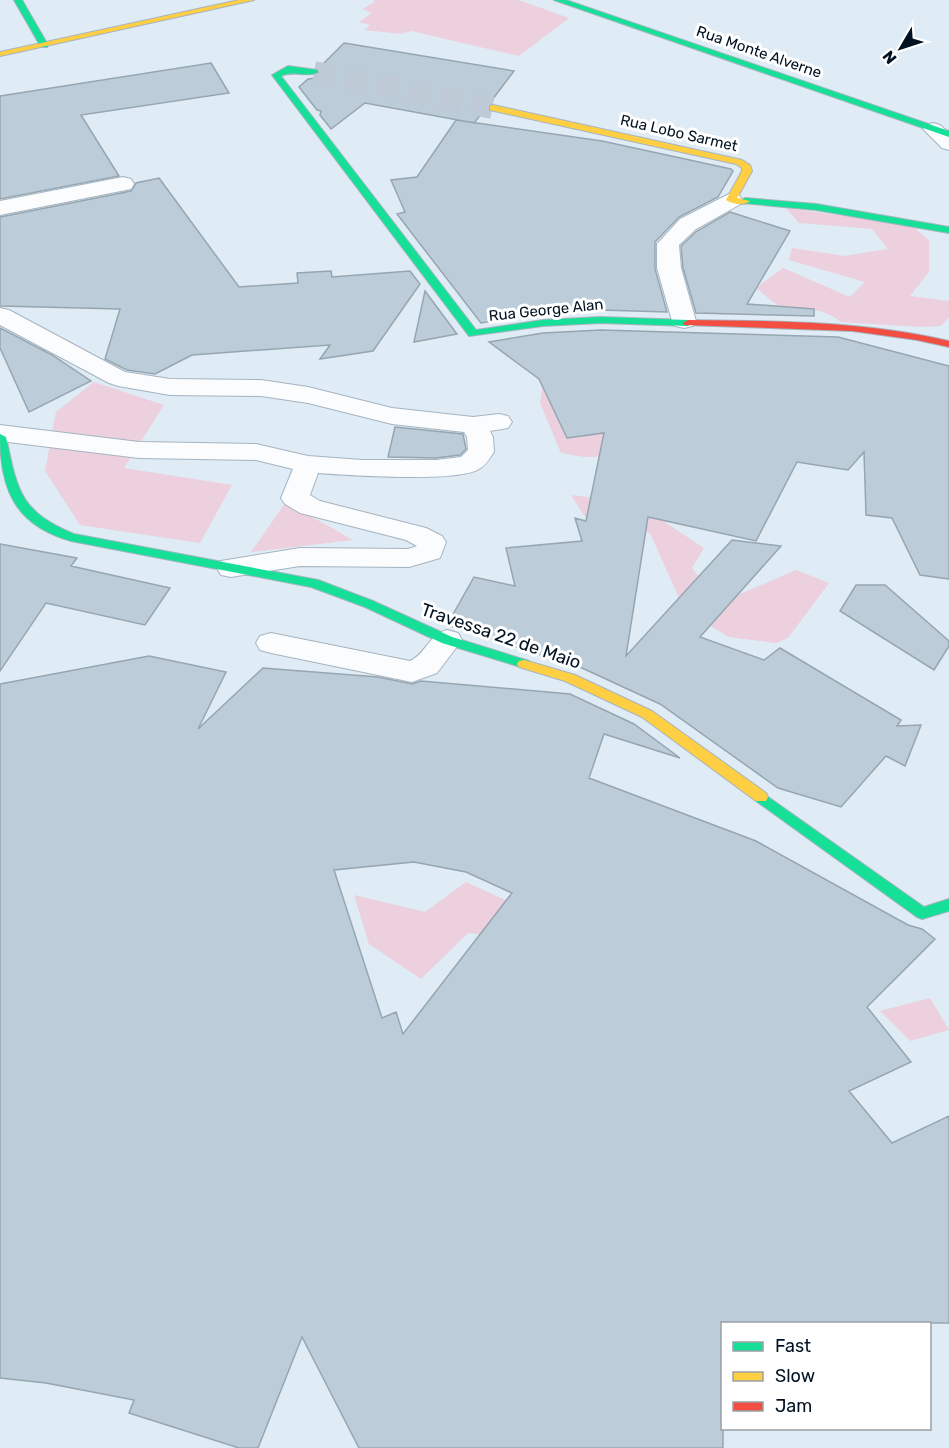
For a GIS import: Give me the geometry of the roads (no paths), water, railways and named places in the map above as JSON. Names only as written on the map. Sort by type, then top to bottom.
[{"type":"street","points":[[18,0],[44,45]]},
{"type":"street","points":[[0,54],[250,0]]},
{"type":"street","name":"Rua Monte Alverne","points":[[558,0],[941,131]]},
{"type":"street","name":"Rua George Alan","points":[[314,72],[288,69],[277,72],[276,75],[473,334],[543,323],[601,320],[684,321],[838,327],[923,337],[949,344]]},
{"type":"street","name":"Rua Lobo Sarmet","points":[[493,108],[739,162],[747,167],[747,171],[731,200]]},
{"type":"street","points":[[941,131],[949,144]]},
{"type":"street","points":[[0,208],[123,184]]},
{"type":"street","points":[[684,321],[669,268],[668,244],[688,224],[731,200],[816,207],[949,230]]},
{"type":"street","points":[[0,315],[117,378],[170,387],[261,388],[308,395],[392,416],[486,424],[480,437],[481,452],[470,464],[436,468],[362,468],[308,464],[256,452],[139,450],[0,435]]},
{"type":"street","name":"Travessa 22 de Maio","points":[[0,435],[13,491],[24,510],[44,527],[71,537],[314,583],[369,604],[447,640],[570,678],[647,714],[922,913],[949,905]]},
{"type":"street","points":[[231,568],[300,557],[409,558],[430,552],[432,542],[416,534],[310,507],[295,498],[308,464]]},
{"type":"street","points":[[271,642],[412,672],[426,666],[447,640]]},
{"type":"tunnel","points":[[314,72],[493,108]]}]
